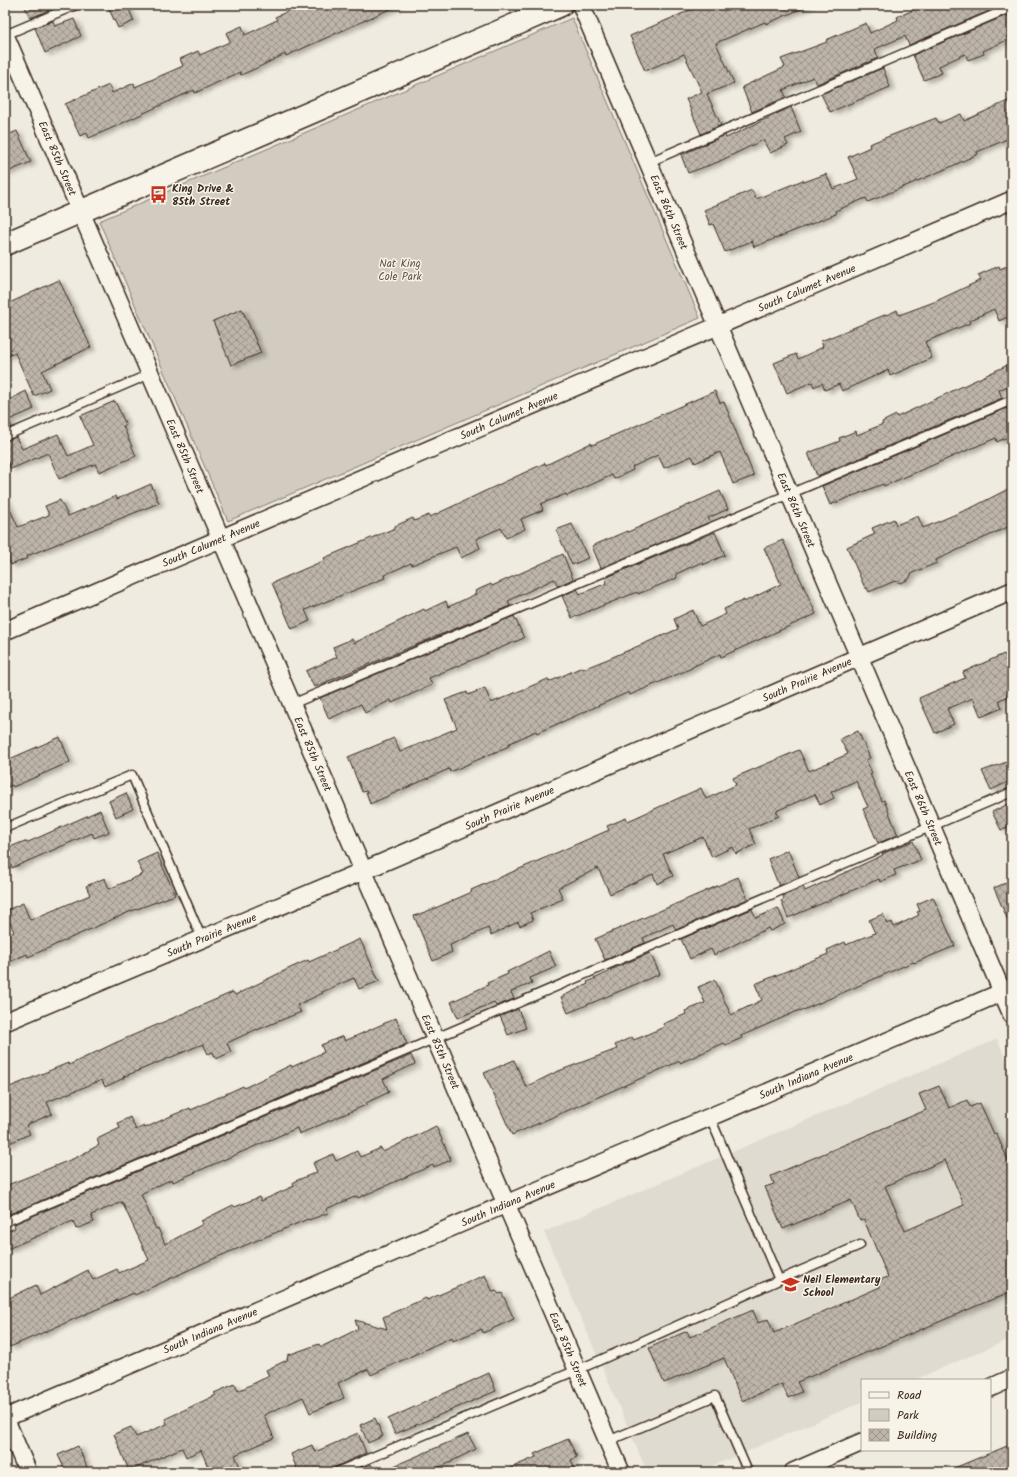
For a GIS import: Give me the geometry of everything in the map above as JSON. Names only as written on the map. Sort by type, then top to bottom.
[{"type":"street","points":[[5,244],[561,5]]},
{"type":"street","name":"East 86th Street","points":[[581,5],[932,827],[1007,990],[1012,1015]]},
{"type":"street","name":"East 85th Street","points":[[5,35],[621,1472]]},
{"type":"street","name":"South Calumet Avenue","points":[[5,631],[1012,200]]},
{"type":"street","name":"South Prairie Avenue","points":[[5,1022],[363,871],[1012,591]]},
{"type":"street","name":"South Indiana Avenue","points":[[5,1418],[1007,990]]},
{"type":"street","points":[[991,1388],[1012,1378]]},
{"type":"street","points":[[5,1418],[28,1472]]},
{"type":"street","points":[[793,1472],[861,1442]]},
{"type":"lane","points":[[5,35],[76,5]]},
{"type":"lane","points":[[649,162],[1012,7]]},
{"type":"lane","points":[[5,436],[150,374]]},
{"type":"lane","points":[[292,704],[1012,400]]},
{"type":"lane","points":[[5,828],[132,775],[202,939]]},
{"type":"lane","points":[[5,1222],[1012,792]]},
{"type":"lane","points":[[710,1117],[779,1280]]},
{"type":"lane","points":[[338,1472],[577,1370],[860,1245]]},
{"type":"lane","points":[[608,1441],[715,1396],[748,1472]]},
{"type":"shaded area","name":"Neil Elementary School","points":[[997,1039],[1012,1073],[1012,1338],[916,1379],[861,1379],[861,1402],[698,1472],[647,1472],[544,1232]]},
{"type":"green space","name":"Nat King Cole Park","points":[[572,18],[700,318],[228,521],[99,221]]},
{"type":"building","points":[[24,5],[46,5],[48,11],[30,18]]},
{"type":"building","points":[[107,5],[127,5],[134,21],[118,28]]},
{"type":"building","points":[[302,5],[399,5],[286,56],[285,54],[241,75],[240,72],[195,93],[194,90],[89,138],[87,133],[80,136],[65,104],[109,85],[112,93],[134,83],[135,87],[183,66],[180,59],[198,51],[200,55],[227,43],[230,41],[226,33],[242,26],[245,35],[277,20],[275,17]]},
{"type":"building","points":[[702,5],[810,5],[716,43],[734,83],[707,94],[721,125],[701,134],[686,99],[702,92],[684,54],[645,71],[630,36]]},
{"type":"building","points":[[925,5],[1003,5],[909,45],[905,36],[875,49],[878,58],[817,84],[813,77],[783,90],[786,97],[752,112],[742,87],[785,67],[781,59],[827,42],[826,40],[866,23],[870,33],[898,20],[897,17]]},
{"type":"building","points":[[1012,13],[1012,35],[1006,37],[1007,40],[983,51],[984,54],[968,60],[965,54],[939,66],[942,73],[924,80],[913,55]]},
{"type":"building","points":[[74,19],[81,36],[45,53],[35,28],[53,21],[55,26]]},
{"type":"building","points":[[883,68],[890,87],[830,112],[821,94]]},
{"type":"building","points":[[1012,99],[1012,137],[977,152],[978,154],[948,168],[868,202],[866,198],[835,211],[836,214],[754,247],[752,241],[725,252],[713,224],[710,225],[704,210],[752,190],[756,199],[803,180],[804,182],[826,174],[833,189],[858,179],[848,157],[870,147],[869,144],[936,118],[939,123],[961,114],[964,121]]},
{"type":"building","points":[[791,107],[801,132],[785,139],[788,145],[770,153],[763,140],[718,162],[688,173],[681,155],[725,135],[726,138]]},
{"type":"building","points":[[17,131],[31,162],[5,173],[5,136]]},
{"type":"building","points":[[1012,264],[1012,315],[999,321],[994,309],[969,321],[970,323],[925,342],[932,358],[890,376],[888,370],[842,391],[839,384],[825,390],[822,383],[814,387],[812,382],[787,393],[774,363],[796,354],[798,359],[823,347],[821,341],[897,310],[899,315],[934,302],[981,280],[978,275],[999,266],[1000,269]]},
{"type":"building","points":[[59,280],[91,347],[42,371],[50,389],[34,396],[15,353],[5,357],[5,305]]},
{"type":"building","points":[[242,309],[261,353],[231,365],[213,321]]},
{"type":"building","points":[[1012,363],[1012,384],[999,390],[1002,398],[817,476],[808,453],[840,441],[839,438],[856,431],[857,435],[883,424],[882,422],[896,415],[897,417]]},
{"type":"building","points":[[26,391],[34,409],[9,420],[12,427],[5,430],[5,402]]},
{"type":"building","points":[[715,391],[720,403],[724,402],[754,476],[733,484],[720,452],[695,463],[692,456],[664,468],[658,455],[632,467],[633,470],[614,479],[612,475],[567,496],[566,494],[541,504],[543,510],[521,519],[525,529],[506,538],[501,528],[476,539],[480,548],[461,558],[456,547],[412,565],[411,563],[384,575],[385,578],[305,610],[310,621],[292,629],[272,583],[325,560],[324,558],[395,528],[395,526],[413,518],[414,521],[429,515],[430,517],[545,463],[546,465],[591,443],[592,445]]},
{"type":"building","points":[[115,401],[126,425],[123,426],[136,456],[99,472],[95,464],[59,479],[48,453],[11,469],[5,456],[5,441],[16,437],[22,449],[58,434],[68,456],[93,445],[80,416]]},
{"type":"building","points":[[1007,408],[1012,420],[1012,435],[997,442],[996,438],[884,486],[883,484],[830,505],[822,486]]},
{"type":"building","points":[[151,484],[159,503],[27,556],[28,558],[11,565],[5,551],[5,498],[18,527],[49,515],[45,506],[60,500],[68,516],[116,496],[117,499]]},
{"type":"building","points":[[1012,487],[1012,525],[936,560],[937,563],[912,573],[909,579],[901,583],[895,581],[869,592],[867,588],[865,588],[847,547],[875,534],[872,528],[894,519],[896,525],[918,516],[923,528],[973,507]]},
{"type":"building","points":[[720,491],[728,509],[708,518],[710,522],[601,568],[592,546],[627,531],[628,532]]},
{"type":"building","points":[[572,524],[588,558],[572,565],[556,530]]},
{"type":"building","points":[[715,532],[725,555],[703,565],[702,562],[676,574],[677,578],[660,585],[638,594],[637,592],[572,618],[562,596],[577,589],[580,594],[607,583],[605,578]]},
{"type":"building","points":[[783,540],[816,614],[721,657],[720,654],[630,695],[629,692],[537,733],[536,731],[508,744],[509,746],[450,772],[449,769],[370,804],[366,791],[362,792],[348,757],[394,738],[400,752],[457,728],[445,700],[467,692],[468,695],[485,688],[491,703],[548,679],[549,682],[582,667],[583,669],[678,629],[674,619],[693,610],[700,626],[726,614],[724,609],[744,600],[744,602],[781,584],[764,548]]},
{"type":"building","points":[[563,554],[573,579],[558,586],[554,579],[508,601],[510,606],[314,687],[306,671],[337,657],[333,647],[352,639],[354,643],[424,609],[425,611],[446,601],[448,607],[476,594],[475,591],[491,584],[492,586]]},
{"type":"building","points":[[514,616],[524,638],[429,678],[432,685],[392,703],[391,700],[365,713],[361,704],[329,719],[320,698]]},
{"type":"building","points":[[1004,654],[1007,659],[1012,657],[1012,695],[999,700],[1002,708],[981,717],[973,698],[947,709],[954,724],[935,733],[919,698],[965,678],[963,672]]},
{"type":"building","points":[[858,731],[870,758],[866,760],[872,773],[870,774],[882,801],[884,800],[898,835],[878,843],[863,809],[868,807],[856,781],[831,792],[834,798],[820,805],[815,794],[776,811],[779,816],[749,829],[756,844],[736,854],[733,847],[712,857],[703,837],[663,854],[673,876],[657,884],[653,874],[610,894],[598,868],[558,888],[563,899],[530,913],[533,920],[520,926],[518,922],[491,935],[488,928],[450,945],[452,952],[433,961],[414,916],[472,892],[471,890],[609,830],[607,826],[626,818],[628,821],[701,788],[706,799],[736,785],[733,778],[799,750],[809,771],[848,754],[840,739]]},
{"type":"building","points":[[60,737],[70,762],[13,787],[12,785],[5,788],[5,761]]},
{"type":"building","points":[[1012,760],[1012,780],[991,790],[982,771]]},
{"type":"building","points":[[126,793],[133,809],[116,817],[109,801]]},
{"type":"building","points":[[1008,804],[1012,813],[1012,825],[1001,830],[992,812]]},
{"type":"building","points":[[100,810],[109,832],[94,838],[92,833],[12,868],[5,849],[25,841],[26,843]]},
{"type":"building","points":[[913,841],[921,860],[894,870],[896,875],[880,882],[879,879],[788,918],[781,901],[784,899],[783,896],[803,887],[805,891],[883,855],[882,854]]},
{"type":"building","points":[[788,850],[799,877],[779,886],[768,859]]},
{"type":"building","points":[[157,853],[175,895],[129,912],[28,957],[27,954],[5,964],[5,936],[14,932],[5,911],[23,903],[30,920],[90,895],[86,886],[105,878],[109,889],[143,874],[137,862]]},
{"type":"building","points":[[738,877],[748,899],[676,930],[673,924],[643,938],[645,943],[605,960],[595,939]]},
{"type":"building","points":[[1012,880],[1012,930],[994,888]]},
{"type":"building","points":[[933,897],[955,946],[914,963],[913,962],[801,1011],[800,1010],[741,1036],[742,1038],[726,1045],[724,1043],[680,1063],[680,1061],[512,1135],[484,1073],[514,1060],[526,1087],[556,1072],[617,1049],[615,1045],[632,1037],[634,1040],[664,1027],[663,1024],[686,1014],[685,1011],[705,1003],[698,987],[715,980],[731,1015],[762,1000],[755,984],[828,954],[827,950],[845,942],[846,945],[875,933],[869,920],[883,914],[887,924],[892,922],[894,927],[919,915],[917,912],[920,911],[917,904]]},
{"type":"building","points":[[778,908],[785,924],[770,931],[768,928],[714,955],[711,949],[690,959],[681,939],[752,909],[756,918]]},
{"type":"building","points":[[360,939],[379,981],[359,989],[354,978],[322,992],[323,993],[297,1005],[301,1012],[257,1029],[227,1043],[231,1052],[216,1059],[213,1052],[208,1054],[203,1044],[123,1077],[124,1078],[105,1087],[102,1080],[47,1102],[52,1114],[26,1125],[30,1134],[5,1145],[5,1089],[68,1063],[69,1065],[115,1043],[233,992],[235,995],[308,960],[309,962]]},
{"type":"building","points":[[549,951],[556,967],[530,978],[532,983],[511,992],[514,999],[496,1006],[494,1002],[458,1018],[451,1002],[488,985],[487,983],[508,974],[507,972]]},
{"type":"building","points":[[650,953],[660,974],[568,1013],[561,997],[588,984],[587,982],[611,971],[610,970]]},
{"type":"building","points":[[518,1009],[526,1028],[508,1035],[500,1016]]},
{"type":"building","points":[[396,1018],[407,1044],[10,1214],[5,1202],[5,1186],[75,1158],[99,1145],[97,1139],[120,1128],[118,1123],[130,1117],[136,1130],[144,1126],[145,1128],[190,1108],[191,1110],[243,1086],[244,1088],[291,1065],[292,1067],[324,1052],[321,1045],[343,1036],[345,1041]]},
{"type":"building","points":[[411,1055],[415,1064],[383,1079],[389,1092],[366,1103],[366,1105],[299,1134],[297,1128],[173,1182],[172,1179],[141,1194],[156,1229],[158,1228],[165,1244],[203,1224],[201,1221],[233,1205],[235,1207],[259,1197],[261,1201],[294,1186],[293,1182],[317,1172],[313,1163],[333,1154],[336,1161],[357,1151],[360,1157],[381,1148],[383,1152],[436,1126],[451,1160],[434,1167],[433,1165],[358,1198],[357,1196],[326,1209],[328,1213],[309,1220],[308,1219],[208,1261],[135,1295],[134,1293],[10,1347],[5,1335],[5,1300],[36,1285],[40,1295],[88,1270],[93,1280],[117,1269],[119,1273],[149,1260],[122,1202],[91,1215],[94,1222],[76,1229],[73,1221],[5,1250],[5,1232],[15,1228],[14,1224]]},
{"type":"building","points":[[939,1086],[949,1108],[967,1100],[970,1107],[980,1103],[994,1134],[996,1133],[1012,1169],[1012,1291],[797,1382],[802,1392],[788,1398],[782,1384],[742,1401],[724,1358],[664,1383],[649,1348],[687,1331],[690,1337],[753,1310],[758,1323],[768,1319],[774,1333],[880,1287],[877,1281],[888,1277],[864,1220],[860,1221],[851,1200],[783,1229],[765,1187],[774,1184],[771,1176],[926,1110],[919,1094]],"holes":[[[945,1160],[964,1205],[905,1231],[885,1186]]]},
{"type":"building","points":[[485,1275],[493,1292],[496,1291],[499,1294],[502,1293],[514,1319],[483,1333],[482,1329],[453,1341],[452,1337],[371,1375],[368,1369],[338,1383],[344,1398],[310,1413],[303,1397],[264,1415],[274,1438],[235,1455],[242,1472],[210,1472],[201,1450],[186,1457],[182,1448],[129,1471],[114,1434],[131,1427],[136,1437],[167,1424],[165,1419],[216,1395],[214,1393],[235,1384],[238,1391],[269,1376],[266,1370],[287,1360],[288,1355],[319,1344],[321,1347],[358,1329],[355,1320],[387,1329],[383,1317]]},
{"type":"building","points":[[489,1373],[496,1391],[395,1434],[388,1419]]},
{"type":"building","points":[[375,1418],[383,1436],[368,1443],[360,1425]]},
{"type":"building","points":[[358,1433],[366,1453],[335,1467],[332,1472],[298,1472],[291,1454],[312,1445],[315,1452]]},
{"type":"building","points":[[468,1434],[476,1449],[452,1462],[426,1472],[380,1472]]},
{"type":"building","points":[[568,1439],[577,1457],[571,1460],[576,1472],[501,1472],[536,1457],[534,1454]]},
{"type":"building","points":[[1012,1444],[1012,1472],[947,1472],[947,1471]]},
{"type":"building","points":[[78,1446],[89,1472],[66,1472],[58,1455]]},
{"type":"building","points":[[371,1464],[375,1472],[351,1472]]},
{"type":"place","name":"King Drive & 85th Street","points":[[159,194]]},
{"type":"place","name":"Neil Elementary School","points":[[790,1285]]}]
